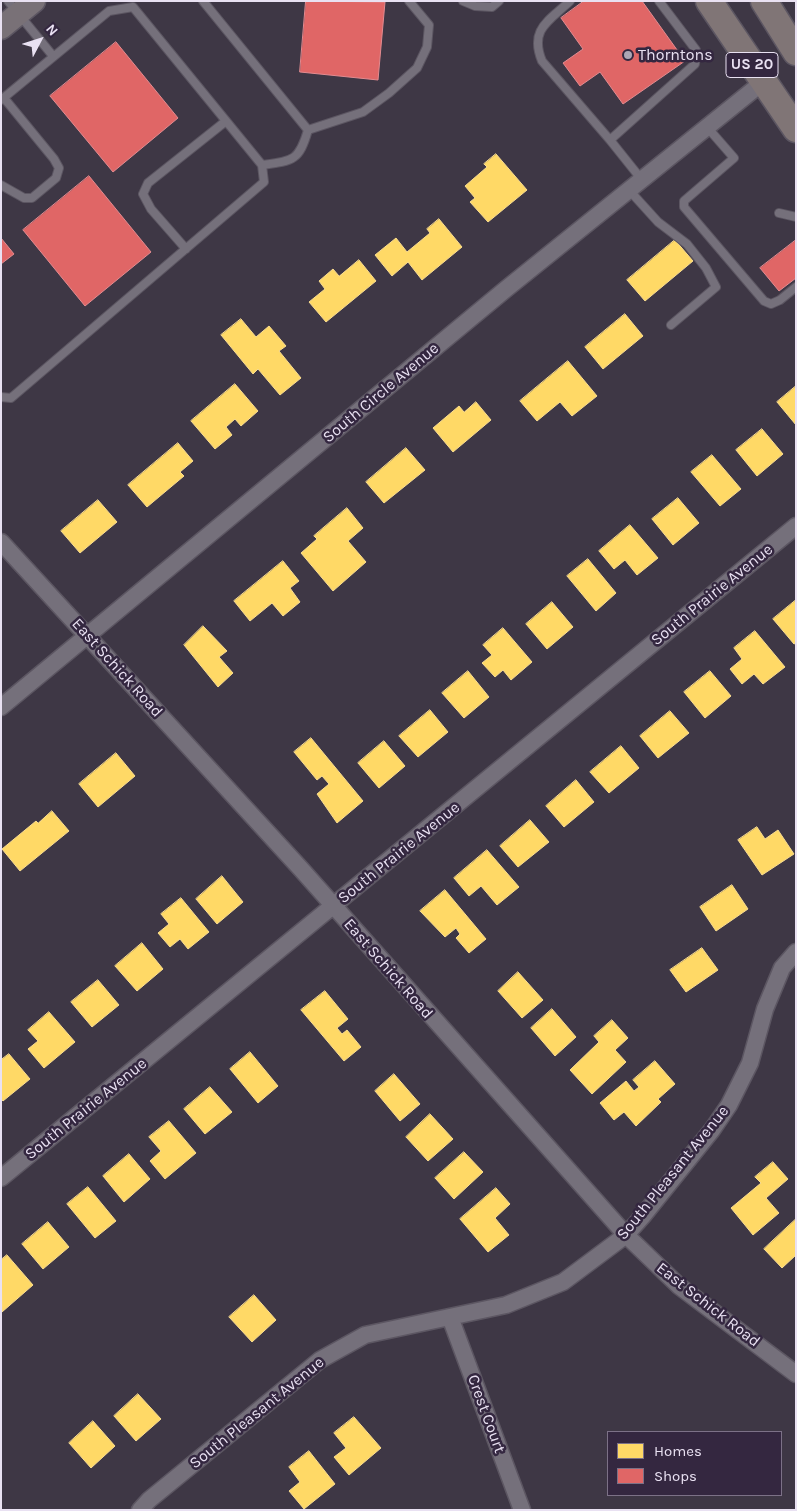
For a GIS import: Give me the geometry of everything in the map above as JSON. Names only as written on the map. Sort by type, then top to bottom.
[{"type":"main road","name":"US 20","points":[[709,1],[796,129]]},
{"type":"main road","name":"US 20","points":[[764,1],[796,52]]},
{"type":"street","points":[[1,28],[20,5]]},
{"type":"street","name":"South Circle Avenue","points":[[1,707],[498,295],[764,82]]},
{"type":"street","name":"South Prairie Avenue","points":[[1,1178],[796,526]]},
{"type":"street","name":"East Schick Road","points":[[1,542],[334,906],[626,1235],[679,1286],[796,1374]]},
{"type":"street","name":"South Pleasant Avenue","points":[[140,1510],[149,1500],[320,1360],[365,1335],[506,1305],[563,1282],[626,1235],[712,1130],[729,1105],[750,1063],[765,1009],[782,968],[796,952]]},
{"type":"street","name":"Crest Court","points":[[450,1317],[522,1510]]},
{"type":"lane","points":[[203,1],[308,130]]},
{"type":"lane","points":[[308,130],[363,112],[417,68],[427,47],[429,25],[409,1]]},
{"type":"lane","points":[[463,1],[475,6],[492,7],[499,1]]},
{"type":"lane","points":[[570,1],[540,29],[536,48],[542,61],[642,180]]},
{"type":"lane","points":[[610,140],[695,64],[696,50],[659,1]]},
{"type":"lane","points":[[20,5],[53,56]]},
{"type":"lane","points":[[1,185],[24,198],[32,198],[56,178],[58,168],[54,159],[2,99],[109,11],[133,7],[262,165],[264,182],[11,398],[1,397]]},
{"type":"lane","points":[[186,249],[151,209],[143,194],[148,183],[226,121]]},
{"type":"lane","points":[[707,128],[734,158],[684,201],[684,207],[764,301],[771,304],[780,300],[796,287]]},
{"type":"lane","points":[[262,165],[288,161],[302,150],[308,130]]},
{"type":"lane","points":[[629,190],[658,222],[687,244],[706,268],[716,287],[671,324]]},
{"type":"lane","points":[[779,213],[796,217]]},
{"type":"building: Homes","points":[[496,154],[527,190],[488,222],[470,202],[475,198],[465,186],[487,167],[484,164]]},
{"type":"building: Homes","points":[[439,219],[462,247],[422,280],[408,262],[392,276],[375,255],[396,238],[407,252],[430,233],[427,229]]},
{"type":"building: Homes","points":[[675,240],[693,261],[645,301],[627,280]]},
{"type":"building: Homes","points":[[359,260],[376,281],[326,322],[309,302],[325,289],[319,281],[333,269],[339,276]]},
{"type":"building: Homes","points":[[625,314],[643,336],[603,369],[585,347]]},
{"type":"building: Homes","points":[[241,319],[256,337],[269,326],[286,346],[279,351],[301,378],[280,395],[258,369],[253,374],[221,335]]},
{"type":"building: Homes","points":[[568,361],[597,396],[572,416],[560,402],[537,421],[520,401]]},
{"type":"building: Homes","points":[[235,384],[258,411],[241,426],[235,419],[226,427],[232,435],[215,449],[191,421]]},
{"type":"building: Homes","points":[[796,386],[796,425],[777,402]]},
{"type":"building: Homes","points":[[476,402],[491,420],[453,452],[433,428],[459,406],[464,412]]},
{"type":"building: Homes","points":[[762,429],[783,454],[757,476],[736,450]]},
{"type":"building: Homes","points":[[178,443],[193,461],[180,472],[184,476],[147,507],[128,485]]},
{"type":"building: Homes","points":[[406,448],[425,470],[384,503],[366,482]]},
{"type":"building: Homes","points":[[712,455],[741,489],[720,506],[691,472]]},
{"type":"building: Homes","points":[[678,498],[699,523],[673,545],[652,519]]},
{"type":"building: Homes","points":[[98,500],[117,522],[80,553],[61,531]]},
{"type":"building: Homes","points":[[347,508],[363,528],[348,541],[366,562],[333,591],[301,553],[317,539],[314,536]]},
{"type":"building: Homes","points":[[630,525],[658,558],[637,575],[625,560],[614,569],[599,551]]},
{"type":"building: Homes","points":[[588,559],[616,593],[596,611],[567,576]]},
{"type":"building: Homes","points":[[283,561],[299,581],[290,588],[300,602],[283,616],[272,603],[250,621],[234,601]]},
{"type":"building: Homes","points":[[796,600],[796,643],[794,644],[773,619]]},
{"type":"building: Homes","points":[[552,602],[573,627],[547,649],[526,624]]},
{"type":"building: Homes","points":[[203,626],[227,651],[219,657],[233,673],[218,687],[184,645]]},
{"type":"building: Homes","points":[[503,628],[532,662],[511,680],[503,670],[495,677],[482,663],[492,655],[483,645]]},
{"type":"building: Homes","points":[[755,631],[785,667],[763,684],[754,674],[742,684],[730,669],[742,659],[734,648]]},
{"type":"building: Homes","points":[[468,671],[489,697],[464,718],[442,693]]},
{"type":"building: Homes","points":[[710,671],[731,696],[705,718],[684,692]]},
{"type":"building: Homes","points":[[430,710],[448,732],[418,757],[399,736]]},
{"type":"building: Homes","points":[[670,711],[689,733],[658,758],[640,736]]},
{"type":"building: Homes","points":[[311,738],[363,801],[337,823],[317,794],[329,784],[322,776],[317,780],[294,752]]},
{"type":"building: Homes","points":[[384,741],[405,766],[379,788],[358,763]]},
{"type":"building: Homes","points":[[621,746],[639,768],[609,793],[590,772]]},
{"type":"building: Homes","points":[[116,753],[135,776],[98,807],[79,784]]},
{"type":"building: Homes","points":[[576,780],[594,802],[564,827],[546,806]]},
{"type":"building: Homes","points":[[52,811],[69,831],[20,871],[2,849],[36,821],[38,823]]},
{"type":"building: Homes","points":[[530,820],[549,842],[518,867],[500,846]]},
{"type":"building: Homes","points":[[757,827],[765,839],[778,830],[794,854],[762,875],[738,840]]},
{"type":"building: Homes","points":[[487,850],[519,887],[497,905],[481,886],[469,896],[454,878]]},
{"type":"building: Homes","points":[[222,876],[243,902],[217,924],[196,899]]},
{"type":"building: Homes","points":[[732,885],[748,909],[716,931],[700,907]]},
{"type":"building: Homes","points":[[445,890],[486,939],[469,953],[456,938],[460,934],[456,928],[445,937],[420,911]]},
{"type":"building: Homes","points":[[181,898],[209,932],[188,949],[180,939],[170,947],[158,933],[169,924],[161,914]]},
{"type":"building: Homes","points":[[142,943],[163,969],[137,991],[115,966]]},
{"type":"building: Homes","points":[[702,948],[718,970],[686,992],[670,970]]},
{"type":"building: Homes","points":[[518,972],[543,1000],[522,1018],[498,991]]},
{"type":"building: Homes","points":[[98,980],[119,1005],[92,1027],[71,1002]]},
{"type":"building: Homes","points":[[325,991],[348,1019],[337,1028],[342,1034],[347,1030],[361,1047],[344,1061],[301,1010]]},
{"type":"building: Homes","points":[[552,1009],[576,1037],[555,1056],[531,1028]]},
{"type":"building: Homes","points":[[49,1012],[75,1042],[44,1068],[28,1049],[38,1041],[28,1030]]},
{"type":"building: Homes","points":[[612,1020],[628,1038],[615,1050],[626,1062],[592,1094],[570,1070],[599,1042],[594,1036]]},
{"type":"building: Homes","points":[[250,1052],[278,1086],[258,1103],[230,1069]]},
{"type":"building: Homes","points":[[9,1054],[30,1079],[3,1101],[1,1099],[1,1060]]},
{"type":"building: Homes","points":[[655,1061],[675,1084],[658,1099],[661,1102],[636,1126],[624,1112],[614,1120],[600,1103],[626,1081],[634,1091],[639,1087],[633,1080]]},
{"type":"building: Homes","points":[[394,1074],[420,1104],[400,1121],[375,1091]]},
{"type":"building: Homes","points":[[210,1087],[232,1112],[205,1134],[184,1109]]},
{"type":"building: Homes","points":[[430,1114],[453,1139],[428,1161],[406,1137]]},
{"type":"building: Homes","points":[[169,1121],[196,1153],[165,1179],[150,1161],[161,1151],[149,1137]]},
{"type":"building: Homes","points":[[464,1152],[483,1172],[454,1199],[435,1178]]},
{"type":"building: Homes","points":[[129,1154],[150,1179],[124,1202],[103,1176]]},
{"type":"building: Homes","points":[[773,1162],[788,1179],[766,1198],[779,1213],[753,1235],[731,1208],[761,1183],[755,1177]]},
{"type":"building: Homes","points":[[88,1187],[116,1221],[95,1238],[67,1204]]},
{"type":"building: Homes","points":[[496,1188],[510,1204],[495,1218],[509,1235],[488,1252],[460,1219]]},
{"type":"building: Homes","points":[[796,1219],[796,1255],[782,1268],[764,1249]]},
{"type":"building: Homes","points":[[48,1222],[69,1247],[43,1269],[22,1244]]},
{"type":"building: Homes","points":[[7,1255],[33,1285],[2,1312],[1,1260]]},
{"type":"building: Homes","points":[[254,1295],[276,1320],[252,1342],[229,1317]]},
{"type":"building: Homes","points":[[138,1394],[161,1419],[136,1441],[114,1416]]},
{"type":"building: Homes","points":[[354,1417],[381,1448],[349,1475],[334,1457],[346,1448],[334,1433]]},
{"type":"building: Homes","points":[[93,1421],[115,1446],[91,1468],[69,1443]]},
{"type":"building: Homes","points":[[309,1451],[335,1484],[304,1509],[289,1491],[300,1482],[289,1467]]},
{"type":"building: Shops","points":[[306,1],[385,2],[378,80],[300,72]]},
{"type":"building: Shops","name":"Thorntons","points":[[584,1],[642,1],[685,61],[623,104],[600,72],[580,86],[563,63],[583,49],[561,18]]},
{"type":"building: Shops","points":[[116,42],[178,118],[113,172],[50,96]]},
{"type":"building: Shops","points":[[89,176],[151,252],[85,306],[23,230]]},
{"type":"building: Shops","points":[[1,238],[14,254],[1,264]]},
{"type":"building: Shops","points":[[796,240],[796,278],[779,291],[760,268]]},
{"type":"place","name":"Thorntons","points":[[628,55]]}]
